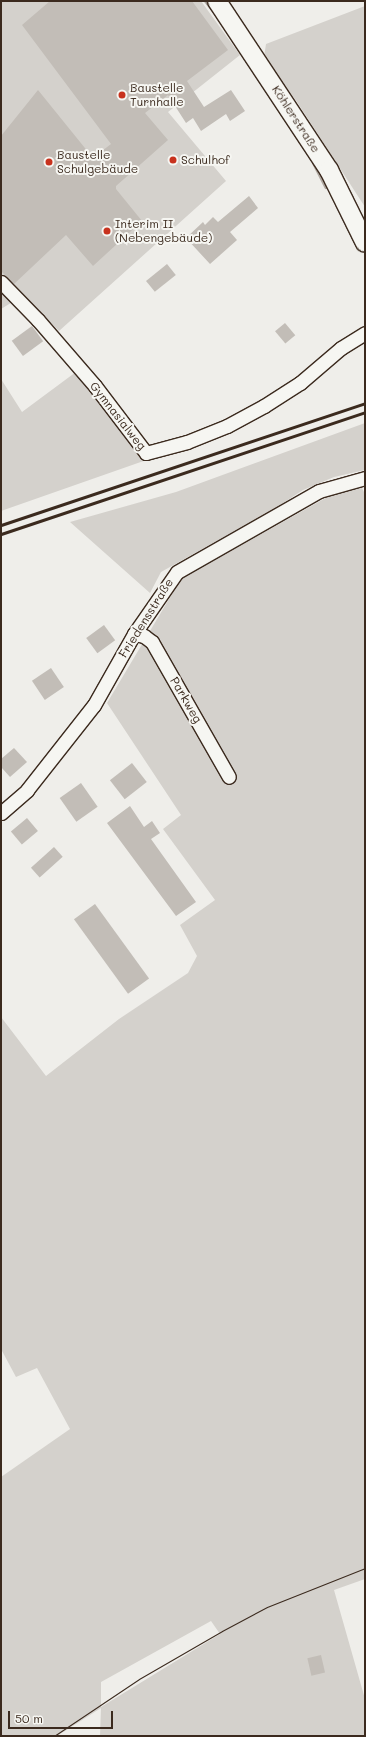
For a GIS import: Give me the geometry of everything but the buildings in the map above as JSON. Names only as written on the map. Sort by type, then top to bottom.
[{"type":"street","name":"Köhlerstraße","points":[[217,1],[329,170],[365,243]]},
{"type":"street","name":"Gymnasialweg","points":[[1,282],[38,320],[90,381],[146,453],[187,442],[221,429],[264,406],[300,383],[341,348],[365,333]]},
{"type":"street","name":"Friedensstraße","points":[[1,813],[27,790],[94,705],[134,634],[177,572],[319,491],[365,478]]},
{"type":"street","name":"Parkweg","points":[[134,634],[144,636],[152,642],[229,777]]},
{"type":"shaded area","points":[[1,1],[201,1],[240,55],[168,112],[226,181],[59,331],[24,295],[1,309]]},
{"type":"shaded area","points":[[365,6],[365,207],[297,102],[264,57],[266,44]]},
{"type":"shaded area","points":[[84,366],[155,457],[1,511],[1,379],[22,412]]},
{"type":"shaded area","points":[[365,423],[365,470],[334,477],[303,490],[274,509],[161,572],[150,593],[70,522],[176,492]]},
{"type":"shaded area","points":[[362,488],[365,494],[365,1579],[334,1590],[365,1699],[365,1736],[100,1736],[101,1708],[57,1736],[1,1736],[1,1477],[70,1429],[37,1368],[16,1377],[1,1349],[1,1017],[46,1076],[119,1019],[188,973],[197,956],[180,925],[215,900],[163,829],[181,815],[107,703],[181,579],[331,495]],"holes":[[[211,1621],[220,1634],[101,1707],[101,1682]]]},
{"type":"waterway","points":[[206,1],[213,10]]},
{"type":"waterway","points":[[314,163],[326,187]]},
{"type":"tram line","points":[[54,1736],[139,1679],[222,1631],[267,1607],[365,1568]]},
{"type":"railway","points":[[1,525],[365,403]]},
{"type":"railway","points":[[1,534],[365,412]]},
{"type":"place","name":"Baustelle Turnhalle","points":[[122,95]]},
{"type":"place","name":"Schulhof","points":[[173,160]]},
{"type":"place","name":"Baustelle Schulgebäude","points":[[49,162]]},
{"type":"place","name":"Interim II (Nebengebäude)","points":[[107,231]]}]
